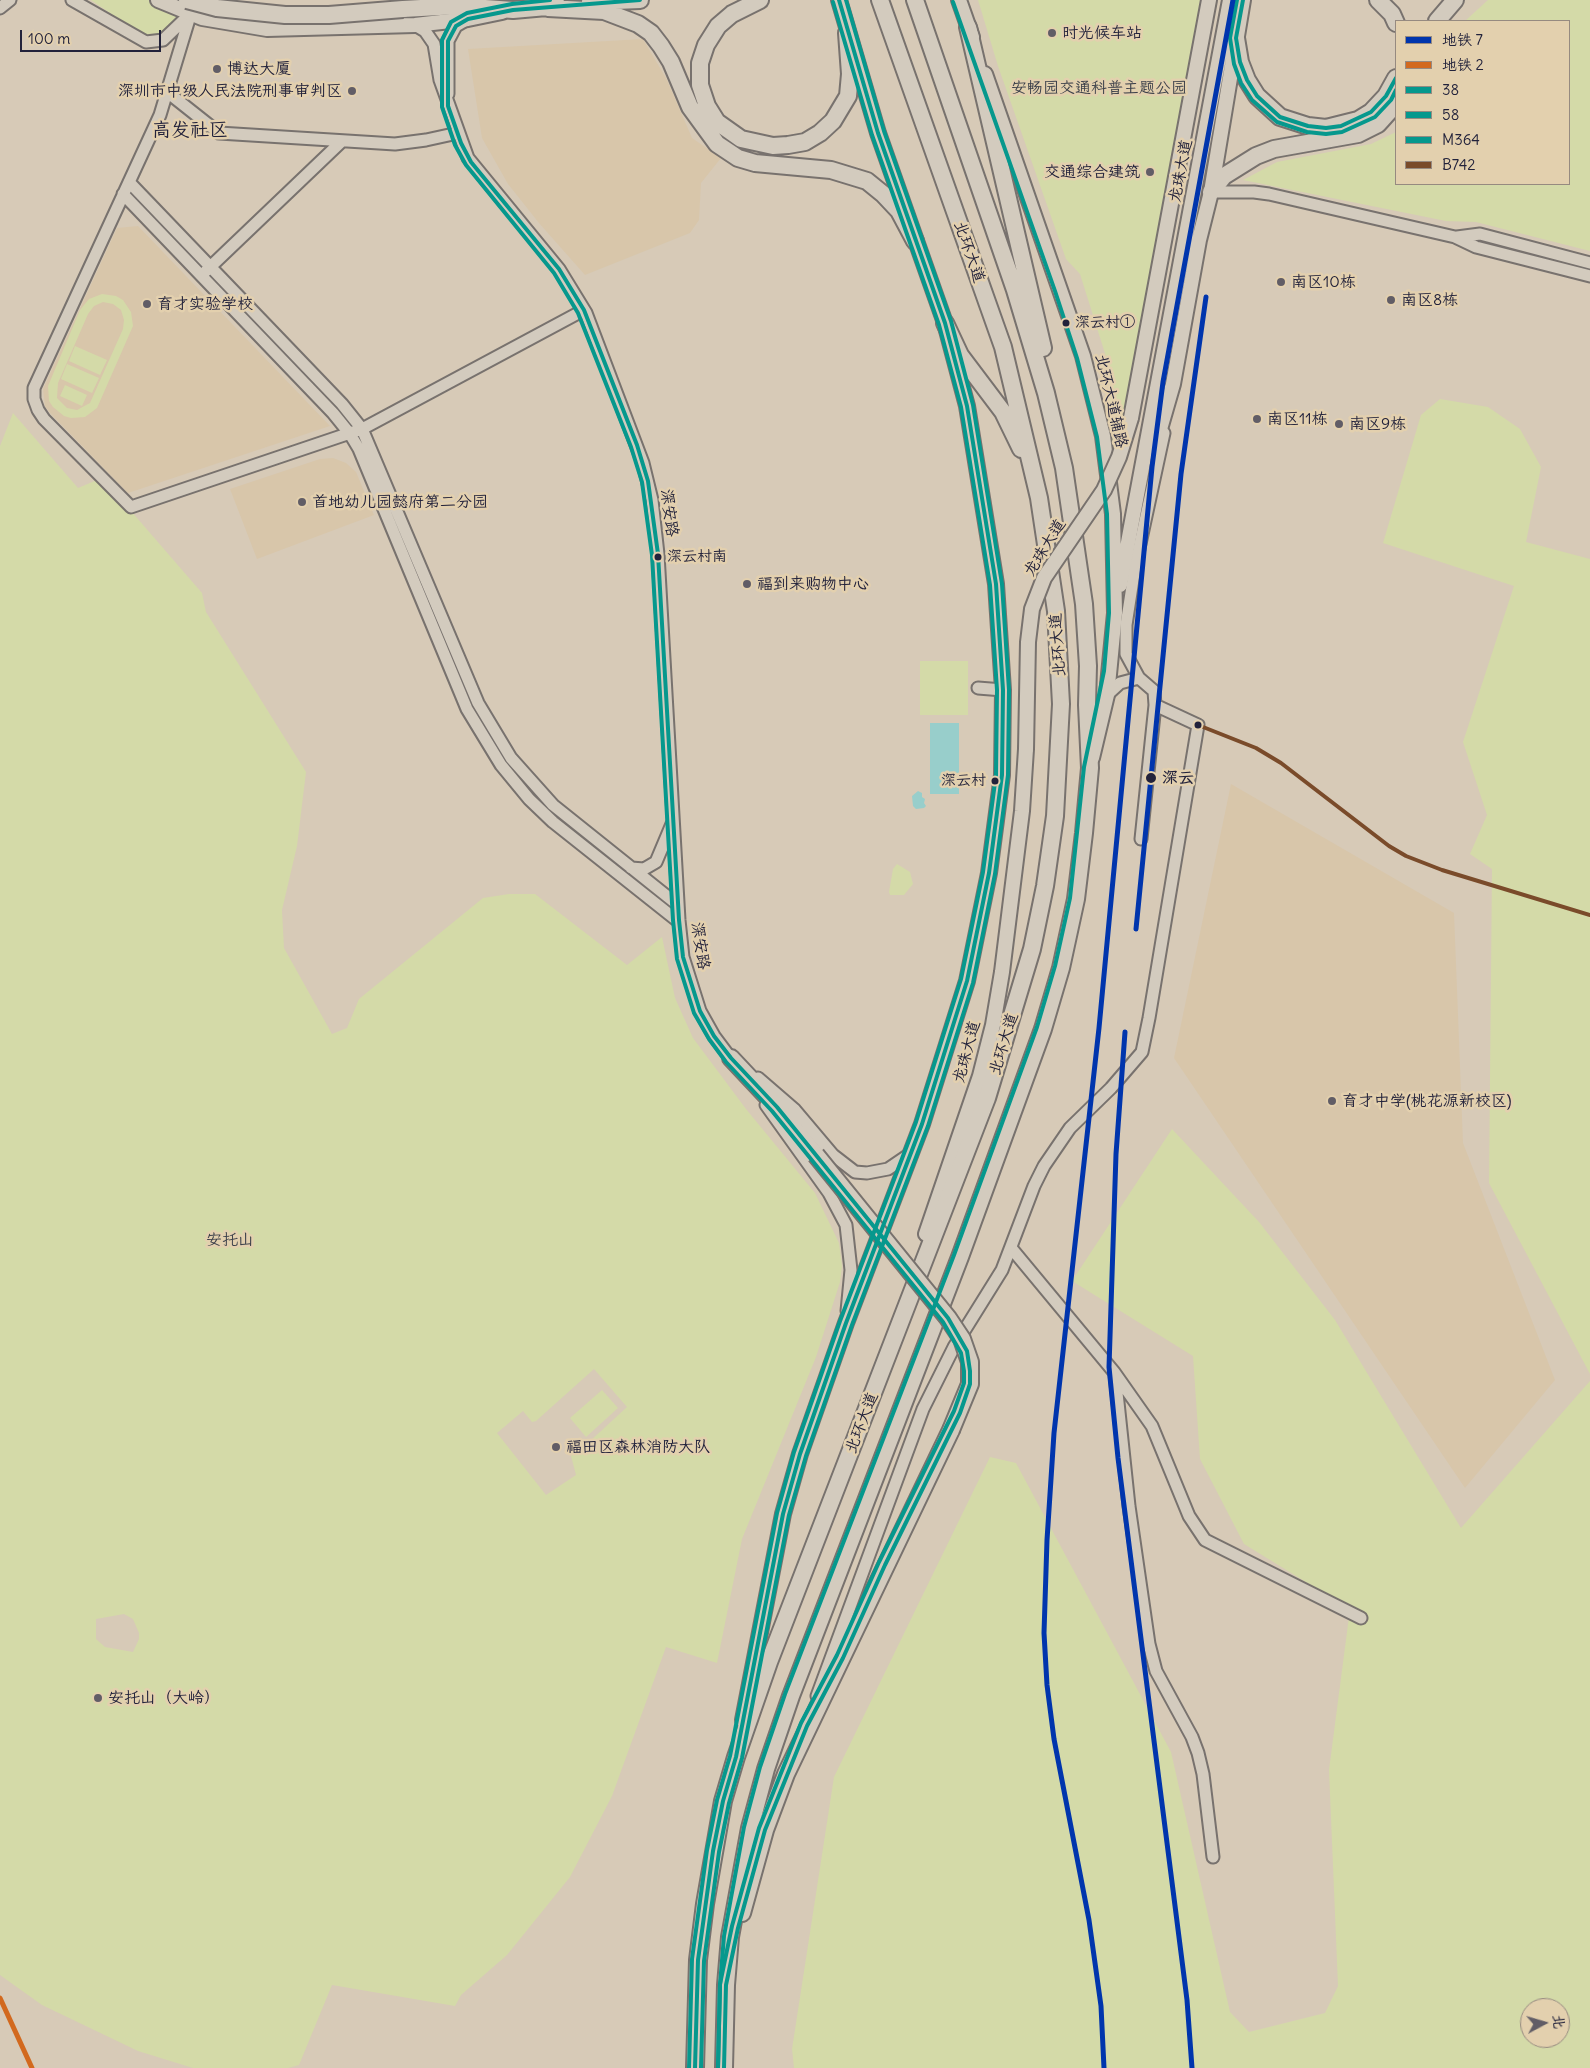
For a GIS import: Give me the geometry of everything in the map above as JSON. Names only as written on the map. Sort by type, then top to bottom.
[{"type":"highway","points":[[189,7],[285,14],[329,15],[457,6],[514,10],[582,3],[640,0]]},
{"type":"highway","points":[[760,0],[732,14],[718,26],[706,45],[700,63],[700,85],[707,106],[717,122],[740,138],[773,146],[805,142],[820,133],[833,121],[848,96],[850,74],[847,33]]},
{"type":"highway","name":"北环大道","points":[[694,2068],[698,1960],[705,1904],[721,1809],[736,1757],[769,1662],[987,1098],[1032,949],[1045,886],[1057,798],[1061,704],[1056,611],[1039,498],[1003,347],[880,0]]},
{"type":"highway","name":"北环大道","points":[[724,2068],[726,1986],[730,1937],[739,1879],[766,1770],[791,1696],[964,1248],[1048,1012],[1061,968],[1076,899],[1090,768],[1087,704],[1088,666],[1084,604],[1064,468],[1046,393],[1015,290],[915,0]]},
{"type":"highway","points":[[1378,0],[1392,14],[1395,20]]},
{"type":"highway","points":[[1437,20],[1455,0]]},
{"type":"highway","points":[[548,8],[604,11],[638,24],[651,33],[661,46],[671,62],[690,107],[717,144],[738,158],[755,163],[831,170],[867,181],[899,211],[914,241]]},
{"type":"highway","points":[[968,28],[1043,349],[1046,393]]},
{"type":"highway","points":[[1236,38],[1240,62],[1247,80],[1258,96],[1280,117],[1308,126],[1326,128],[1358,120],[1371,112],[1386,96],[1395,80]]},
{"type":"highway","points":[[1211,192],[1224,176],[1256,156],[1274,149],[1358,134],[1378,124],[1395,105]]},
{"type":"highway","points":[[945,323],[960,355],[1010,425],[1039,498]]},
{"type":"highway","points":[[726,1986],[738,1928],[765,1830],[786,1774],[807,1726],[842,1658],[952,1430],[970,1384],[970,1362],[962,1339],[948,1318],[777,1107],[731,1058]]},
{"type":"main road","points":[[158,0],[189,7],[222,23],[267,29],[415,24],[468,19],[514,10]]},
{"type":"main road","points":[[736,1757],[783,1514],[800,1454],[846,1323],[922,1124],[967,981],[998,813],[1002,766],[1003,690],[996,584],[967,406],[945,323],[914,241],[847,33],[839,0]]},
{"type":"main road","name":"北环大道辅路","points":[[959,0],[1058,280],[1085,365],[1103,436],[1113,514],[1115,613],[1107,695],[1090,768]]},
{"type":"main road","name":"龙珠大道","points":[[878,1382],[898,1314],[971,1103],[992,1025],[1002,972],[1022,811],[1026,749],[1028,642],[1032,609],[1044,578],[1104,490],[1119,457],[1131,418],[1209,0]]},
{"type":"main road","name":"龙珠大道","points":[[1115,613],[1230,0]]},
{"type":"main road","points":[[1129,540],[1173,384],[1199,240],[1211,192],[1243,0]]},
{"type":"main road","points":[[1197,181],[1199,240]]},
{"type":"street","points":[[0,8],[10,0]]},
{"type":"street","points":[[72,0],[146,42],[163,40],[195,0]]},
{"type":"street","points":[[189,7],[160,115],[34,388],[36,405],[44,419],[131,507],[362,429],[584,310]]},
{"type":"street","points":[[448,106],[448,41],[456,26],[468,19]]},
{"type":"street","name":"深安路","points":[[415,24],[425,32],[434,44],[440,80],[448,106],[471,162],[559,269],[584,310],[637,445],[652,500],[658,554],[679,922],[683,957],[694,994],[714,1036],[731,1058]]},
{"type":"street","points":[[166,91],[219,133],[395,144],[458,133]]},
{"type":"street","points":[[202,276],[342,141]]},
{"type":"street","points":[[129,182],[350,413],[362,429],[375,454],[470,684],[499,740],[524,774],[553,805],[678,905]]},
{"type":"street","points":[[1211,192],[1254,192],[1455,237],[1476,247],[1590,276]]},
{"type":"street","points":[[123,194],[333,413],[350,434],[359,449],[458,689],[488,747],[514,782],[544,814],[679,922]]},
{"type":"street","points":[[1455,237],[1480,234],[1590,263]]},
{"type":"street","points":[[1141,839],[1155,705],[1154,691],[1139,678],[1126,654],[1126,625],[1135,568],[1154,484],[1173,384]]},
{"type":"street","points":[[1107,695],[1120,683],[1139,678]]},
{"type":"street","points":[[978,688],[1003,690]]},
{"type":"street","points":[[807,1726],[824,1672],[923,1409],[954,1347],[1002,1270],[1012,1249],[1034,1186],[1057,1145],[1142,1052],[1150,1018],[1198,725],[1155,705]]},
{"type":"street","points":[[631,868],[644,869],[656,862],[673,820]]},
{"type":"street","points":[[731,1058],[784,1099],[832,1155],[855,1172],[867,1173],[888,1169],[910,1154]]},
{"type":"street","points":[[731,1058],[838,1206],[846,1225],[850,1255],[846,1323]]},
{"type":"street","points":[[1012,1249],[1114,1372],[1152,1426],[1189,1516],[1205,1540],[1361,1618]]},
{"type":"street","points":[[1114,1372],[1129,1506],[1148,1644],[1156,1671],[1192,1737],[1198,1753],[1203,1774],[1213,1857]]},
{"type":"shaded area","points":[[643,39],[667,80],[692,138],[721,158],[701,183],[699,220],[690,233],[585,275],[539,223],[508,184],[482,138],[468,49]]},
{"type":"shaded area","name":"育才实验学校","points":[[138,226],[330,426],[128,493],[51,414],[45,406],[43,389],[117,228]]},
{"type":"shaded area","name":"首地幼儿园懿府第二分园","points":[[333,458],[346,463],[356,472],[374,515],[257,559],[230,489],[320,459]]},
{"type":"shaded area","name":"育才中学(桃花源新校区)","points":[[1231,784],[1454,913],[1463,1143],[1555,1380],[1465,1488],[1174,1058]]},
{"type":"green space","points":[[91,0],[148,0],[173,10],[177,19],[166,31],[153,37],[142,35]]},
{"type":"green space","name":"安畅园交通科普主题公园","points":[[978,0],[1205,0],[1139,354],[1124,415],[1113,445],[1105,405],[1110,394],[1108,363],[1080,274],[1066,259],[998,66]]},
{"type":"green space","points":[[1488,0],[1590,0],[1590,251],[1476,222],[1446,221],[1243,180],[1277,162],[1371,144],[1395,132],[1395,185],[1570,185],[1570,20],[1466,20]]},
{"type":"green space","points":[[102,294],[116,296],[123,300],[131,312],[133,326],[97,408],[85,417],[71,418],[64,416],[53,407],[49,401],[48,386],[80,310],[89,299]],"holes":[[[103,302],[113,304],[121,310],[124,320],[123,329],[90,403],[77,410],[67,408],[57,398],[58,383],[88,314],[94,306]]]},
{"type":"green space","points":[[75,346],[107,360],[100,375],[69,361]]},
{"type":"green space","points":[[67,364],[99,378],[92,393],[61,379]]},
{"type":"green space","points":[[65,385],[87,395],[82,406],[60,396]]},
{"type":"green space","points":[[1440,399],[1488,407],[1520,429],[1541,467],[1526,542],[1590,559],[1590,1374],[1489,1183],[1492,869],[1470,854],[1487,815],[1463,742],[1514,586],[1383,543],[1421,415]]},
{"type":"green space","name":"安托山","points":[[13,413],[78,488],[97,480],[131,511],[202,593],[206,612],[306,772],[297,846],[282,910],[284,948],[332,1034],[347,1028],[359,999],[483,898],[509,894],[535,894],[627,965],[662,937],[675,998],[693,1038],[746,1109],[815,1193],[839,1243],[842,1266],[840,1282],[816,1357],[742,1539],[717,1663],[666,1647],[612,1796],[570,1877],[507,1955],[461,1995],[455,2006],[332,1985],[299,2065],[288,2068],[193,2068],[138,2051],[42,2005],[0,1975],[0,446]],"holes":[[[594,1369],[627,1407],[588,1443],[579,1444],[571,1456],[576,1475],[546,1495],[497,1433],[523,1411],[532,1422],[536,1421]],[[124,1614],[133,1619],[139,1633],[139,1639],[133,1652],[105,1647],[96,1639],[96,1619]]]},
{"type":"green space","points":[[920,661],[968,661],[968,715],[920,715]]},
{"type":"green space","points":[[897,864],[910,872],[913,884],[904,895],[890,895],[893,869]]},
{"type":"green space","points":[[1172,1129],[1259,1222],[1335,1320],[1461,1528],[1590,1381],[1590,2068],[794,2068],[792,2049],[834,1777],[990,1457],[1016,1463],[1171,1752],[1230,2012],[1249,2032],[1325,2013],[1338,1986],[1329,1770],[1350,1609],[1244,1544],[1200,1459],[1193,1356],[1072,1281]]},
{"type":"green space","points":[[602,1390],[618,1408],[586,1437],[570,1418]]},
{"type":"water","points":[[930,723],[959,723],[959,794],[930,794]]},
{"type":"water","points":[[918,791],[922,793],[926,806],[916,809],[913,806],[912,796]]},
{"type":"metro line","name":"7","points":[[1104,2068],[1101,2006],[1089,1920],[1054,1739],[1047,1685],[1044,1633],[1047,1540],[1054,1433],[1099,1028],[1152,467],[1163,382],[1233,0]]},
{"type":"metro line","name":"7","points":[[1136,929],[1181,474],[1206,297]]},
{"type":"metro line","name":"7","points":[[1125,1032],[1116,1154],[1109,1367],[1118,1458],[1187,2000],[1192,2068]]},
{"type":"metro line","name":"2","points":[[0,1998],[32,2068]]},
{"type":"transit line","name":"58","points":[[550,0],[512,4],[467,13],[451,22],[442,40],[442,107],[455,145],[466,165],[554,273],[578,313],[631,447],[642,482],[652,555],[673,920],[677,959],[694,1013],[709,1039],[726,1062],[772,1111],[943,1322],[961,1353],[964,1371],[964,1383],[954,1411],[879,1562],[837,1655],[801,1723],[759,1828],[732,1926],[720,1984],[718,2068]]},
{"type":"transit line","name":"38","points":[[640,0],[513,10],[468,19],[456,26],[448,41],[448,106],[461,143],[471,162],[559,269],[584,310],[637,445],[648,481],[658,554],[679,920],[683,957],[700,1011],[714,1036],[731,1058],[777,1107],[948,1318],[967,1351],[970,1371],[970,1384],[960,1413],[885,1565],[843,1658],[807,1726],[765,1830],[738,1928],[726,1985],[724,2068]]},
{"type":"transit line","name":"38","points":[[695,2068],[698,1960],[713,1851],[723,1801],[736,1757],[783,1514],[800,1454],[846,1323],[922,1124],[967,981],[989,873],[1002,775],[1003,690],[996,584],[967,406],[945,323],[878,133],[839,0]]},
{"type":"transit line","name":"58","points":[[701,2068],[704,1961],[719,1852],[729,1803],[742,1758],[789,1515],[806,1456],[852,1325],[928,1126],[973,983],[995,874],[1008,775],[1009,690],[1002,584],[973,405],[951,321],[884,131],[846,0]]},
{"type":"transit line","name":"58","points":[[1237,0],[1230,38],[1234,64],[1241,83],[1252,100],[1277,122],[1307,132],[1326,134],[1342,132],[1375,117],[1391,100],[1395,92]]},
{"type":"transit line","name":"38","points":[[1243,0],[1236,38],[1240,62],[1247,80],[1257,96],[1280,117],[1308,126],[1326,128],[1341,126],[1371,112],[1386,96],[1395,80]]},
{"type":"transit line","name":"M364","points":[[689,2068],[692,1959],[707,1850],[717,1800],[730,1756],[777,1513],[794,1452],[840,1321],[916,1122],[961,979],[983,872],[996,775],[997,690],[990,585],[961,407],[939,325],[872,135],[833,2]]},
{"type":"transit line","name":"M364","points":[[718,2068],[720,1985],[724,1936],[744,1827],[760,1767],[785,1694],[954,1255],[1037,1027],[1055,966],[1070,898],[1084,767],[1104,671],[1109,613],[1107,514],[1097,437],[1077,358],[1055,291],[953,2]]},
{"type":"transit line","name":"B742","points":[[1198,725],[1256,748],[1281,763],[1389,846],[1406,856],[1442,870],[1590,915]]},
{"type":"place","name":"时光候车站","points":[[1052,33]]},
{"type":"place","name":"博达大厦","points":[[217,69]]},
{"type":"place","name":"深圳市中级人民法院刑事审判区","points":[[352,91]]},
{"type":"place","name":"交通综合建筑","points":[[1150,172]]},
{"type":"place","name":"南区10栋","points":[[1281,282]]},
{"type":"place","name":"南区8栋","points":[[1391,300]]},
{"type":"place","name":"育才实验学校","points":[[147,304]]},
{"type":"place","name":"深云村①","points":[[1066,323]]},
{"type":"place","name":"南区11栋","points":[[1257,419]]},
{"type":"place","name":"南区9栋","points":[[1339,424]]},
{"type":"place","name":"首地幼儿园懿府第二分园","points":[[302,502]]},
{"type":"place","name":"深云村南","points":[[658,557]]},
{"type":"place","name":"福到来购物中心","points":[[747,584]]},
{"type":"place","name":"深云","points":[[1151,778]]},
{"type":"place","name":"深云村","points":[[995,781]]},
{"type":"place","name":"育才中学(桃花源新校区)","points":[[1332,1101]]},
{"type":"place","name":"福田区森林消防大队","points":[[556,1447]]},
{"type":"place","name":"安托山（大岭）","points":[[98,1698]]},
{"type":"district","name":"高发社区","points":[[190,131]]}]
